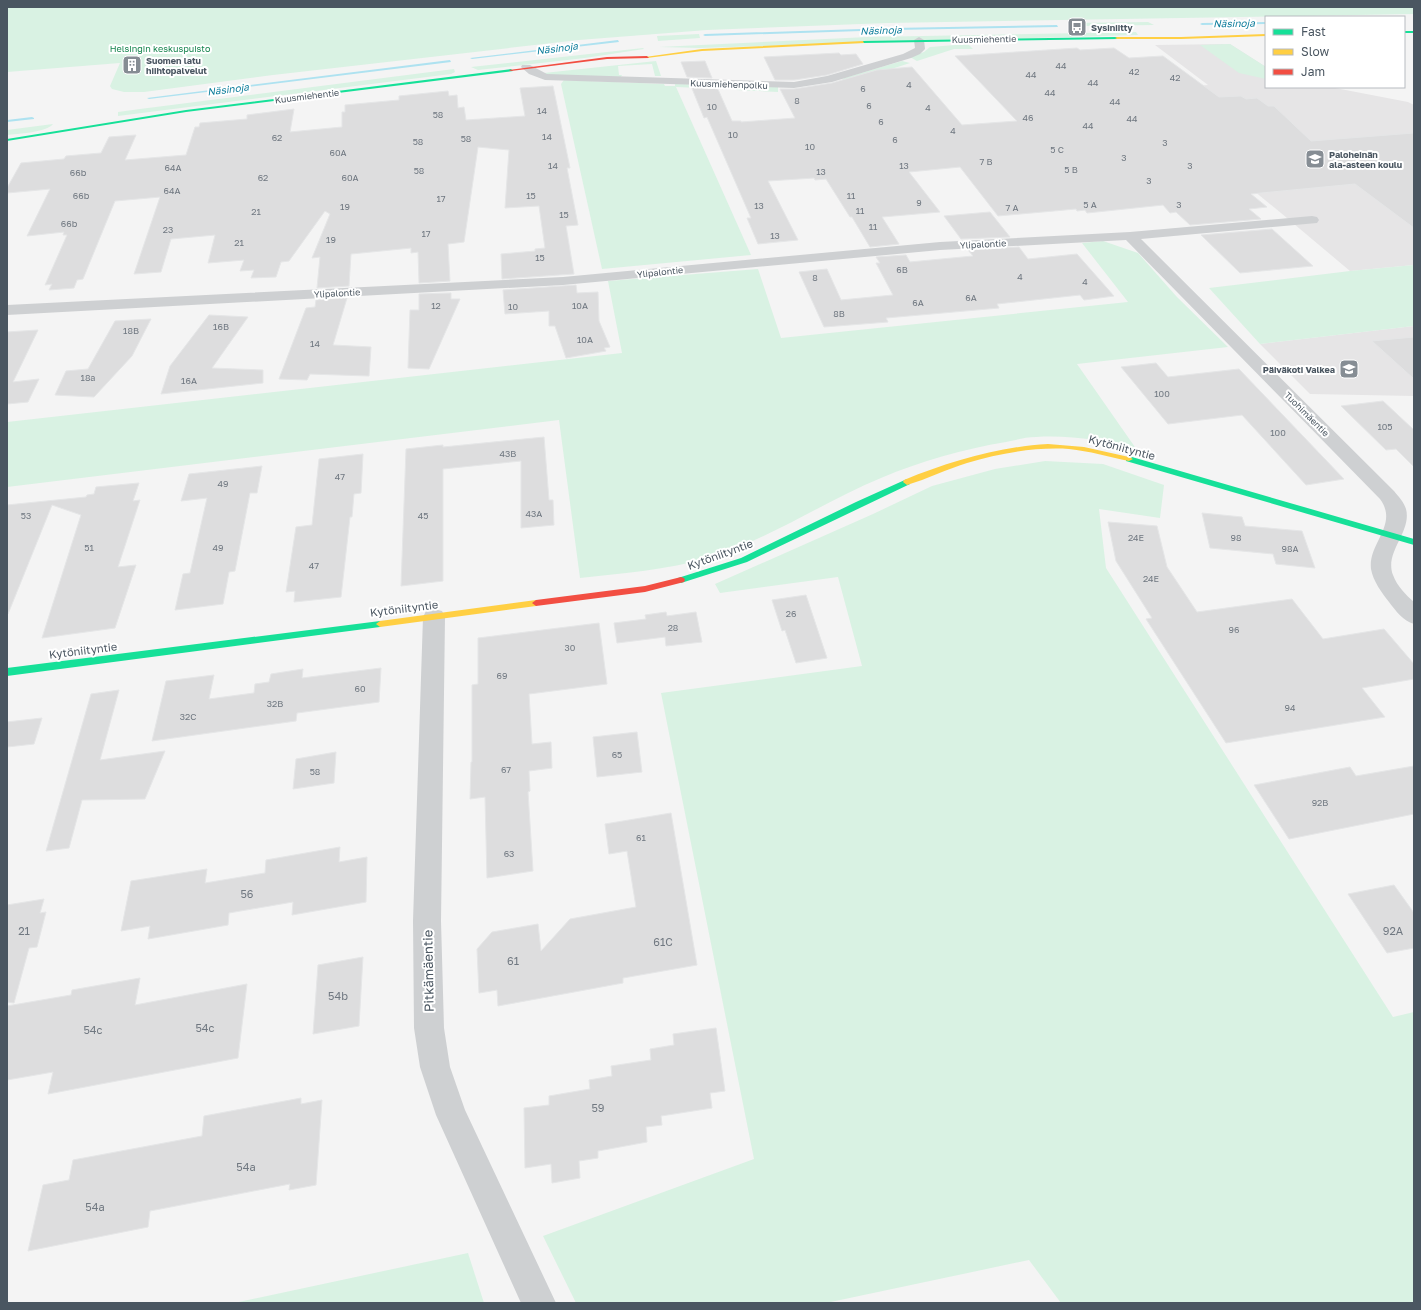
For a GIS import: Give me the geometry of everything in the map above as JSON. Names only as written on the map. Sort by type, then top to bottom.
[{"type":"main road","name":"Kuusmiehentie","points":[[7,140],[186,111],[607,58],[653,50],[702,50],[919,40],[1170,38],[1265,35]]},
{"type":"main road","name":"Kytöniityntie","points":[[7,672],[645,589],[693,577],[743,560],[899,484],[931,472],[983,456],[1031,448],[1063,447],[1107,453],[1414,542]]},
{"type":"street","name":"Kuusmiehenpolku","points":[[526,67],[539,76],[555,78],[794,85],[824,81],[903,57],[920,49],[919,40]]},
{"type":"street","name":"Ylipalontie","points":[[7,310],[563,281],[940,246],[1130,236],[1312,220]]},
{"type":"street","name":"Tuohimäentie","points":[[1130,236],[1387,495],[1396,508],[1396,522],[1383,551],[1381,568],[1386,581],[1394,594],[1414,616]]},
{"type":"street","name":"Pitkämäentie","points":[[434,617],[427,927],[429,1028],[435,1067],[451,1115],[539,1303]]},
{"type":"shaded area","name":"Paloheinän ala-asteen koulu","points":[[1230,44],[1265,66],[1265,88],[1335,88],[1408,102],[1414,105],[1414,265],[1350,271],[1132,91],[1208,85],[1155,45]]},
{"type":"shaded area","name":"Päiväkoti Valkea","points":[[1414,326],[1414,396],[1310,394],[1260,344]]},
{"type":"green space","name":"Helsingin keskuspuisto","points":[[7,7],[1414,7],[1414,14],[888,23],[707,30],[579,40],[273,75],[144,92],[124,92],[112,89],[110,86],[120,63],[7,72]]},
{"type":"green space","points":[[1148,22],[1154,25],[1084,26],[1071,23]]},
{"type":"green space","points":[[1136,32],[1138,35],[699,48],[659,47],[868,37]]},
{"type":"green space","points":[[699,34],[700,38],[658,41],[657,36]]},
{"type":"green space","points":[[968,44],[973,49],[954,49],[917,61],[910,57],[924,52],[930,47]]},
{"type":"green space","points":[[1230,44],[1265,66],[1265,79],[1239,73],[1200,45]]},
{"type":"green space","points":[[644,49],[585,58],[478,70],[471,67]]},
{"type":"green space","points":[[656,61],[661,76],[655,76],[652,64],[618,66],[619,75],[622,75],[621,77],[549,75],[544,73]]},
{"type":"green space","points":[[902,61],[910,63],[845,84],[842,80],[844,78]]},
{"type":"green space","points":[[454,69],[455,72],[451,74],[118,116],[118,112]]},
{"type":"green space","points":[[564,80],[664,84],[665,86],[675,86],[675,84],[723,85],[723,89],[676,87],[751,255],[602,269],[561,84]]},
{"type":"green space","points":[[734,86],[778,87],[778,92],[736,90]]},
{"type":"green space","points":[[53,124],[50,127],[39,131],[7,135],[7,130]]},
{"type":"green space","points":[[1103,241],[1138,253],[1177,297],[1228,347],[1077,364],[1137,450],[1112,443],[1061,437],[1032,437],[974,448],[927,461],[881,478],[753,541],[708,558],[692,562],[645,571],[580,578],[559,420],[7,487],[7,422],[622,353],[608,281],[758,269],[781,338],[1128,302],[1082,243]]},
{"type":"green space","points":[[1414,265],[1414,326],[1260,344],[1209,288],[1350,271]]},
{"type":"green space","points":[[1045,461],[1103,464],[1164,485],[1160,518],[1099,509],[1106,568],[1393,1017],[1414,1012],[1414,1303],[1061,1303],[1029,1260],[826,1303],[576,1303],[543,1236],[754,1159],[661,693],[862,666],[838,577],[720,593],[715,584],[873,514],[932,486],[995,469]]},
{"type":"green space","points":[[468,1253],[484,1303],[234,1303]]},
{"type":"building","points":[[1077,48],[1080,50],[1114,48],[1129,58],[1163,56],[1219,97],[1241,96],[1246,99],[1257,98],[1268,106],[1274,106],[1311,141],[1414,133],[1414,228],[1355,184],[1251,194],[1267,207],[1249,209],[1261,219],[1190,225],[1176,212],[1170,213],[1163,205],[1087,213],[1085,210],[1077,211],[1076,209],[998,216],[960,167],[909,172],[940,212],[882,217],[899,244],[870,247],[826,179],[815,180],[814,178],[768,181],[798,240],[758,244],[747,218],[751,218],[707,117],[704,118],[691,86],[717,87],[732,121],[741,122],[795,118],[780,89],[794,89],[832,83],[877,70],[912,67],[962,125],[1017,121],[955,56]]},
{"type":"building","points":[[839,53],[841,55],[856,54],[863,64],[827,75],[794,80],[775,80],[764,57]]},
{"type":"building","points":[[705,61],[712,78],[687,77],[681,62]]},
{"type":"building","points":[[553,86],[570,168],[567,168],[578,225],[566,226],[574,274],[502,279],[501,254],[535,251],[535,249],[545,248],[539,206],[505,208],[509,150],[478,147],[464,242],[448,244],[450,281],[419,283],[418,252],[411,253],[411,248],[351,254],[349,286],[317,288],[320,257],[312,258],[330,214],[325,211],[289,261],[281,262],[276,277],[251,278],[254,270],[240,271],[244,260],[208,263],[215,235],[171,239],[161,272],[134,274],[160,197],[115,201],[83,279],[77,280],[74,288],[49,290],[52,284],[45,285],[67,235],[63,235],[64,232],[27,236],[50,189],[7,193],[7,188],[21,163],[64,159],[66,156],[101,153],[109,137],[136,135],[125,160],[186,155],[195,127],[199,127],[200,123],[247,119],[247,115],[294,109],[290,132],[342,127],[342,112],[345,112],[345,105],[399,100],[399,96],[448,91],[449,96],[457,95],[458,108],[464,107],[466,120],[525,116],[520,88]]},
{"type":"building","points":[[990,212],[1010,237],[961,239],[944,216]]},
{"type":"building","points":[[1272,229],[1313,266],[1240,273],[1201,235]]},
{"type":"building","points":[[1019,247],[1028,259],[1077,254],[1114,296],[1084,300],[1080,295],[997,304],[999,308],[886,318],[888,322],[824,327],[799,272],[827,269],[841,300],[893,295],[876,263],[880,263],[876,257],[906,255],[910,262],[973,256],[968,250]]},
{"type":"building","points":[[576,285],[577,293],[598,292],[599,321],[610,347],[604,348],[606,351],[566,358],[555,326],[549,326],[549,311],[505,314],[503,290]]},
{"type":"building","points":[[451,293],[451,299],[460,299],[429,369],[408,368],[410,310],[419,310],[419,294]]},
{"type":"building","points":[[347,298],[333,345],[371,347],[369,376],[310,374],[307,380],[279,379],[306,308],[315,307],[316,300]]},
{"type":"building","points":[[209,315],[248,317],[212,368],[263,370],[263,383],[161,394],[170,366]]},
{"type":"building","points":[[151,319],[132,356],[94,397],[55,395],[66,371],[88,369],[115,321]]},
{"type":"building","points":[[38,330],[13,382],[39,379],[28,402],[7,404],[7,332]]},
{"type":"building","points":[[1414,337],[1414,379],[1372,341]]},
{"type":"building","points":[[1156,363],[1168,377],[1239,369],[1344,479],[1306,485],[1242,415],[1168,424],[1121,367]]},
{"type":"building","points":[[1383,401],[1414,430],[1414,467],[1396,449],[1386,450],[1341,406]]},
{"type":"building","points":[[544,437],[549,500],[553,500],[554,525],[521,528],[521,461],[443,469],[443,581],[401,586],[406,449],[443,445],[443,447]]},
{"type":"building","points":[[363,454],[361,493],[354,494],[341,597],[294,602],[295,591],[286,592],[296,527],[312,525],[319,459]]},
{"type":"building","points":[[262,466],[257,493],[250,493],[235,571],[229,572],[223,604],[175,610],[183,574],[190,573],[207,498],[181,501],[189,474]]},
{"type":"building","points":[[139,483],[133,501],[140,500],[118,567],[136,565],[115,628],[42,638],[81,515],[52,505],[7,614],[7,505],[86,497],[87,495],[94,494],[96,487]]},
{"type":"building","points":[[1202,513],[1242,517],[1245,526],[1302,531],[1315,568],[1276,564],[1273,554],[1210,548]]},
{"type":"building","points":[[1108,522],[1157,526],[1167,567],[1197,612],[1292,599],[1323,639],[1384,629],[1414,664],[1414,679],[1362,688],[1385,717],[1226,743],[1146,619],[1152,618],[1116,561]]},
{"type":"building","points":[[806,595],[827,658],[796,663],[785,630],[782,631],[772,600]]},
{"type":"building","points":[[666,612],[667,616],[696,612],[702,642],[666,646],[665,637],[617,643],[614,623],[646,619],[645,615]]},
{"type":"building","points":[[599,623],[607,684],[529,694],[532,744],[551,742],[552,768],[529,771],[530,791],[528,792],[533,871],[487,878],[485,797],[470,799],[472,762],[472,685],[478,684],[478,638]]},
{"type":"building","points":[[381,668],[379,702],[297,713],[296,721],[152,741],[166,681],[214,675],[209,699],[254,693],[255,684],[269,682],[271,674],[303,669],[302,678]]},
{"type":"building","points":[[119,690],[100,760],[165,751],[145,799],[82,800],[69,848],[46,851],[91,694]]},
{"type":"building","points":[[42,718],[34,744],[7,747],[7,722]]},
{"type":"building","points":[[637,732],[642,772],[597,777],[593,737]]},
{"type":"building","points":[[336,752],[334,783],[293,789],[296,759]]},
{"type":"building","points":[[1414,766],[1414,814],[1289,839],[1254,785],[1350,767],[1356,776]]},
{"type":"building","points":[[671,813],[697,965],[623,978],[623,983],[498,1006],[497,990],[479,993],[477,949],[492,932],[538,924],[541,951],[570,919],[636,907],[627,851],[609,854],[605,824]]},
{"type":"building","points":[[340,847],[339,862],[367,857],[366,902],[292,915],[293,902],[229,913],[228,925],[148,939],[150,926],[121,931],[131,881],[207,869],[205,883],[265,873],[266,860]]},
{"type":"building","points":[[1394,885],[1414,913],[1414,948],[1387,953],[1348,894]]},
{"type":"building","points":[[44,899],[40,913],[46,912],[37,947],[29,948],[14,1003],[7,1002],[7,905]]},
{"type":"building","points":[[363,957],[359,1026],[313,1034],[318,965]]},
{"type":"building","points":[[140,978],[135,1005],[247,984],[238,1058],[48,1094],[53,1072],[7,1080],[7,1006],[71,995],[72,990]]},
{"type":"building","points":[[716,1028],[725,1091],[710,1093],[712,1108],[661,1116],[662,1125],[646,1127],[647,1142],[598,1151],[598,1158],[579,1161],[580,1178],[552,1183],[551,1164],[525,1168],[524,1108],[549,1105],[549,1096],[590,1089],[589,1080],[612,1076],[611,1066],[651,1060],[650,1049],[674,1045],[673,1034]]},
{"type":"building","points":[[301,1098],[301,1104],[322,1100],[316,1185],[289,1190],[290,1184],[150,1211],[148,1227],[28,1251],[43,1185],[69,1180],[73,1160],[202,1136],[204,1116]]},
{"type":"waterway","name":"Näsinoja","points":[[1202,24],[1265,23]]},
{"type":"waterway","name":"Näsinoja","points":[[705,35],[892,29],[1057,26]]},
{"type":"waterway","name":"Näsinoja","points":[[472,58],[618,41]]},
{"type":"waterway","name":"Näsinoja","points":[[149,98],[450,61]]},
{"type":"waterway","name":"Näsinoja","points":[[7,121],[32,118]]},
{"type":"traffic: fast","points":[[1405,32],[1414,32]]},
{"type":"traffic: fast","points":[[863,42],[1117,38]]},
{"type":"traffic: fast","points":[[7,140],[186,111],[511,70]]},
{"type":"traffic: fast","points":[[1129,459],[1414,542]]},
{"type":"traffic: fast","points":[[681,580],[744,560],[907,482]]},
{"type":"traffic: fast","points":[[7,672],[380,624]]},
{"type":"traffic: slow","points":[[1117,38],[1181,38],[1265,35]]},
{"type":"traffic: slow","points":[[647,57],[702,50],[863,42]]},
{"type":"traffic: slow","points":[[907,482],[946,467],[986,455],[1028,448],[1048,446],[1069,447],[1092,450],[1129,459]]},
{"type":"traffic: slow","points":[[380,624],[536,603]]},
{"type":"traffic: jam","points":[[511,70],[607,58],[647,57]]},
{"type":"traffic: jam","points":[[536,603],[645,589],[681,580]]},
{"type":"place","name":"Sysiniitty","points":[[1077,27]]},
{"type":"place","name":"Suomen latu hiihtopalvelut","points":[[132,65]]},
{"type":"place","name":"Paloheinän ala-asteen koulu","points":[[1315,159]]},
{"type":"place","name":"Päiväkoti Valkea","points":[[1349,369]]}]
